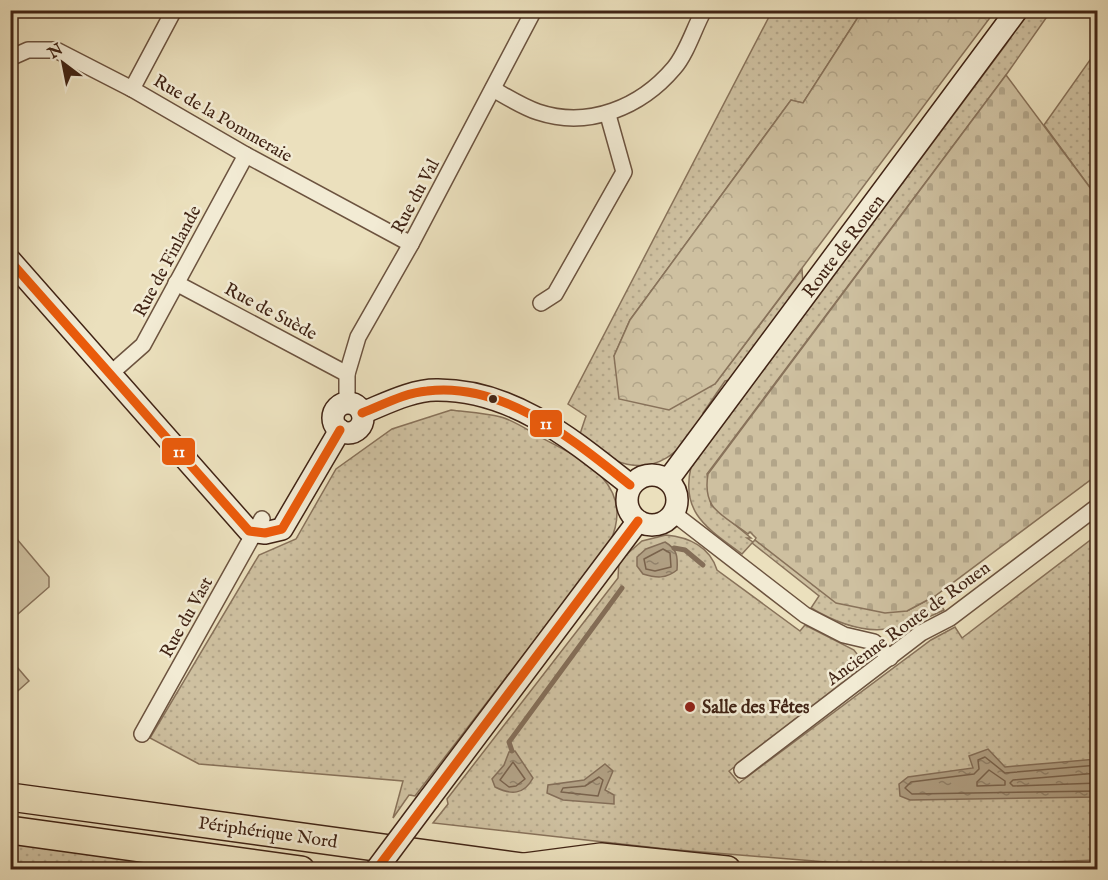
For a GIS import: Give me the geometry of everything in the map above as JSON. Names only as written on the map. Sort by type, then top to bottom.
[{"type":"highway","name":"Périphérique Nord","points":[[10,797],[534,868],[601,857],[727,870]]},
{"type":"highway","name":"Périphérique Nord","points":[[10,830],[301,870]]},
{"type":"main road","name":"Route de Rouen","points":[[668,480],[1017,10]]},
{"type":"main road","points":[[10,260],[109,375],[249,531],[259,526],[265,533],[282,529],[298,506],[340,430],[347,433],[356,431],[363,423],[354,408],[435,389],[479,394],[538,418],[567,435],[630,485]]},
{"type":"main road","points":[[652,474],[668,480],[676,492],[677,499],[673,513],[657,524],[638,521],[627,505],[630,485],[636,479],[652,474]]},
{"type":"main road","points":[[376,870],[638,521]]},
{"type":"street","points":[[132,88],[174,10]]},
{"type":"street","name":"Rue du Val","points":[[354,408],[347,374],[358,337],[411,244],[534,10]]},
{"type":"street","points":[[493,89],[539,112],[579,118],[608,115],[645,94],[675,67],[704,10]]},
{"type":"street","name":"Rue de la Pommeraie","points":[[10,58],[28,50],[56,50],[132,88],[246,155],[411,244]]},
{"type":"street","points":[[541,303],[555,294],[624,172],[608,115]]},
{"type":"street","name":"Rue de Finlande","points":[[109,375],[143,345],[246,155]]},
{"type":"street","name":"Rue de Suède","points":[[176,284],[347,374]]},
{"type":"street","name":"Ancienne Route de Rouen","points":[[742,770],[921,633],[950,618],[1098,506]]},
{"type":"street","points":[[673,513],[805,615],[844,635],[874,642],[890,658]]},
{"type":"street","name":"Rue du Vast","points":[[142,734],[259,526]]},
{"type":"green space","points":[[772,11],[862,11],[803,103],[791,100],[630,320],[614,356],[715,384],[802,269],[803,285],[734,379],[725,381],[703,413],[704,419],[677,450],[666,458],[643,466],[629,465],[614,460],[580,434],[586,416],[568,404]]},
{"type":"green space","points":[[862,11],[995,11],[715,384],[669,410],[619,399],[614,356],[630,320],[791,100],[803,103]]},
{"type":"green space","points":[[1028,11],[1051,11],[1006,75],[707,474],[711,505],[753,542],[755,540],[907,611],[935,596],[944,610],[893,628],[877,630],[846,624],[811,608],[819,596],[752,543],[742,554],[708,528],[694,509],[690,497],[691,467],[1007,43]]},
{"type":"green space","points":[[1097,50],[1097,197],[1044,125]]},
{"type":"green space","points":[[1006,75],[1097,197],[1097,475],[935,596],[907,611],[885,613],[836,603],[755,540],[756,538],[750,532],[748,534],[716,510],[708,496],[708,474]]},
{"type":"green space","points":[[451,410],[489,414],[506,419],[589,466],[602,477],[611,490],[616,505],[616,522],[610,542],[415,796],[409,795],[393,818],[403,781],[199,764],[150,738],[259,555],[296,539],[336,469],[392,429]]},
{"type":"green space","points":[[11,532],[49,577],[49,587],[11,620]]},
{"type":"green space","points":[[666,535],[683,538],[704,549],[717,570],[800,631],[805,625],[854,650],[860,658],[859,668],[853,676],[729,771],[739,783],[931,640],[955,627],[962,638],[1097,535],[1097,860],[900,868],[666,849],[433,823],[448,804],[447,799],[618,578],[619,561],[642,541]]},
{"type":"green space","points":[[11,660],[29,681],[10,697]]},
{"type":"green space","points":[[10,839],[204,869],[11,869]]},
{"type":"water","points":[[665,542],[676,553],[677,570],[661,577],[643,574],[637,566],[637,557],[646,549]]},
{"type":"water","points":[[988,749],[1005,767],[1097,759],[1097,797],[910,800],[900,796],[899,784],[908,777],[973,768],[969,756]]},
{"type":"water","points":[[515,751],[533,778],[526,788],[517,792],[495,787],[492,779],[504,765],[509,752]]},
{"type":"water","points":[[605,764],[613,771],[605,790],[614,795],[614,804],[563,800],[547,793],[548,785],[584,780]]},
{"type":"waterway","points":[[674,548],[685,550],[703,565]]},
{"type":"waterway","points":[[512,751],[509,742],[622,588]]},
{"type":"transit line","name":"11","points":[[10,261],[249,531],[265,533],[282,529],[340,430]]},
{"type":"transit line","name":"11","points":[[362,413],[418,392],[456,390],[483,395],[510,405],[561,433],[630,485]]},
{"type":"transit line","name":"11","points":[[376,870],[638,521]]},
{"type":"place","name":"Salle des Fêtes","points":[[690,707]]}]
